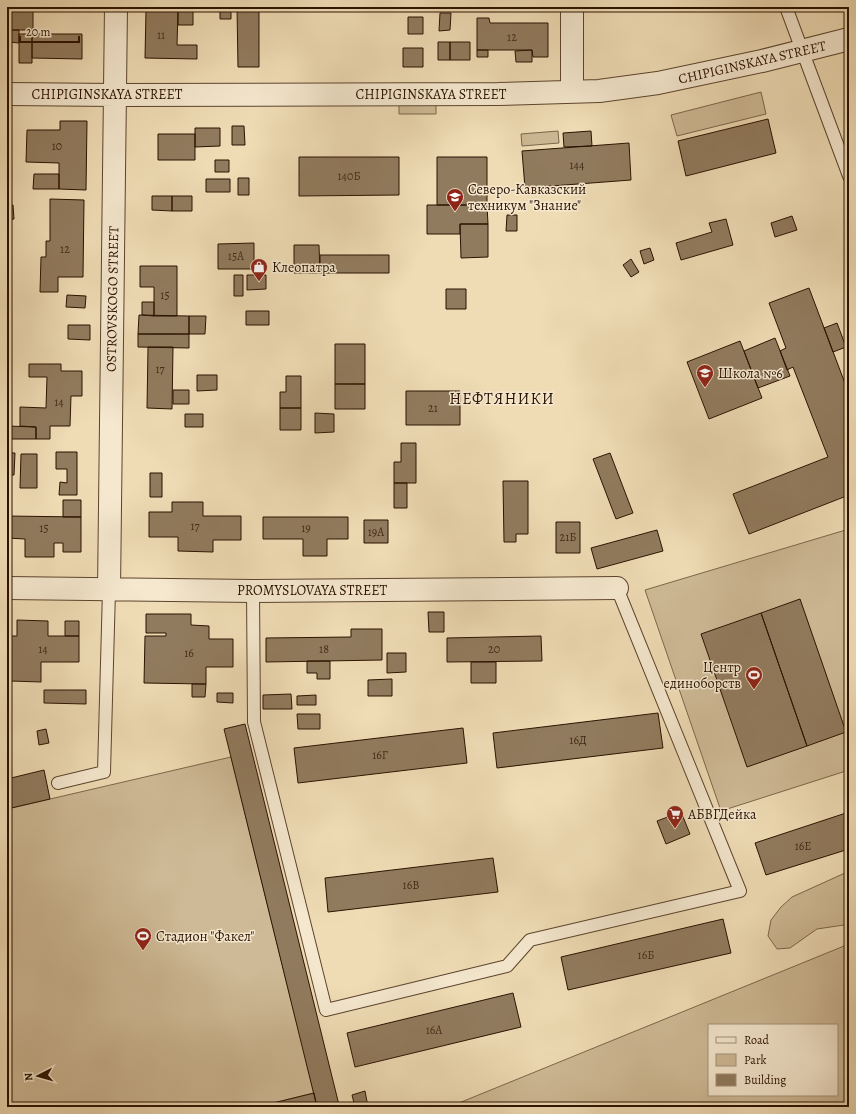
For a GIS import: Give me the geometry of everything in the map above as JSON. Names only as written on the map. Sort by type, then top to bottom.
[{"type":"street","name":"OSTROVSKOGO STREET","points":[[109,590],[116,7]]},
{"type":"street","points":[[572,7],[572,92]]},
{"type":"street","name":"CHIPIGINSKAYA STREET","points":[[7,94],[498,94],[599,91],[658,83],[803,52],[849,39]]},
{"type":"street","name":"PROMYSLOVAYA STREET","points":[[7,588],[253,591],[616,588]]},
{"type":"lane","points":[[786,7],[849,176]]},
{"type":"lane","points":[[253,591],[254,722],[326,1010],[507,966],[530,940],[740,891],[616,588]]},
{"type":"lane","points":[[58,783],[104,772],[109,590]]},
{"type":"green space","points":[[761,92],[766,114],[677,136],[671,115]]},
{"type":"green space","points":[[399,102],[436,102],[436,114],[399,114]]},
{"type":"green space","points":[[558,131],[559,143],[522,146],[521,134]]},
{"type":"green space","points":[[849,529],[849,770],[721,811],[645,590]]},
{"type":"green space","name":"Стадион \"Факел\"","points":[[231,757],[314,1093],[257,1107],[7,1107],[7,809]]},
{"type":"green space","points":[[849,872],[849,923],[817,929],[790,948],[777,949],[768,936],[771,920],[781,907],[792,897]]},
{"type":"green space","points":[[849,944],[849,1107],[449,1107]]},
{"type":"building","points":[[7,7],[33,7],[33,30],[9,30],[9,22],[7,22]]},
{"type":"building","points":[[55,7],[78,7],[78,11],[55,11]]},
{"type":"building","points":[[220,7],[231,7],[231,19],[220,19]]},
{"type":"building","points":[[237,7],[259,7],[259,67],[238,67]]},
{"type":"building","points":[[146,10],[178,10],[177,45],[197,45],[197,59],[145,58]]},
{"type":"building","points":[[178,10],[193,10],[193,25],[178,25]]},
{"type":"building","points":[[440,13],[451,13],[450,30],[439,31]]},
{"type":"building","points":[[408,17],[423,17],[423,34],[408,34]]},
{"type":"building","points":[[477,18],[489,18],[490,23],[548,23],[548,57],[533,57],[532,50],[477,50]]},
{"type":"building","points":[[9,30],[19,30],[19,43],[9,42]]},
{"type":"building","points":[[19,34],[32,34],[32,63],[19,63]]},
{"type":"building","points":[[32,34],[82,34],[82,59],[32,58]]},
{"type":"building","points":[[438,42],[450,42],[450,60],[438,60]]},
{"type":"building","points":[[450,42],[470,42],[470,60],[450,60]]},
{"type":"building","points":[[7,47],[9,47],[9,64],[7,64]]},
{"type":"building","points":[[403,48],[423,48],[423,67],[403,67]]},
{"type":"building","points":[[477,50],[488,50],[488,57],[477,57]]},
{"type":"building","points":[[532,50],[532,62],[516,62],[515,51]]},
{"type":"building","points":[[768,119],[776,153],[686,176],[678,141]]},
{"type":"building","points":[[60,121],[87,121],[86,190],[59,189],[59,163],[26,162],[27,130],[60,130]]},
{"type":"building","points":[[232,126],[244,126],[245,145],[232,145]]},
{"type":"building","points":[[195,128],[220,128],[220,146],[195,147]]},
{"type":"building","points":[[591,131],[592,146],[564,147],[563,133]]},
{"type":"building","points":[[158,134],[195,134],[195,160],[158,160]]},
{"type":"building","points":[[629,143],[631,180],[525,188],[522,151]]},
{"type":"building","points":[[299,157],[399,157],[399,195],[299,196]]},
{"type":"building","points":[[437,157],[487,157],[487,205],[437,205]]},
{"type":"building","points":[[215,160],[229,160],[229,172],[215,172]]},
{"type":"building","points":[[34,174],[59,174],[59,189],[33,189]]},
{"type":"building","points":[[238,178],[249,178],[249,195],[238,195]]},
{"type":"building","points":[[206,179],[230,179],[230,192],[206,192]]},
{"type":"building","points":[[152,196],[172,196],[172,211],[152,210]]},
{"type":"building","points":[[172,196],[192,196],[192,211],[172,211]]},
{"type":"building","points":[[50,199],[84,200],[83,277],[58,277],[58,292],[40,292],[41,257],[46,257],[46,241],[50,241]]},
{"type":"building","points":[[7,205],[13,205],[14,219],[7,220]]},
{"type":"building","points":[[427,205],[487,205],[488,224],[460,224],[460,234],[427,234]]},
{"type":"building","points":[[507,215],[517,215],[517,231],[506,231]]},
{"type":"building","points":[[792,216],[797,230],[775,237],[771,223]]},
{"type":"building","points":[[726,219],[733,245],[681,260],[676,243],[712,232],[709,223]]},
{"type":"building","points":[[460,224],[488,224],[488,257],[461,258]]},
{"type":"building","points":[[254,243],[254,269],[218,269],[218,244]]},
{"type":"building","points":[[294,245],[319,245],[320,273],[294,273]]},
{"type":"building","points":[[650,248],[654,260],[644,264],[640,251]]},
{"type":"building","points":[[320,255],[389,255],[389,273],[320,273]]},
{"type":"building","points":[[631,259],[639,272],[631,277],[623,265]]},
{"type":"building","points":[[140,266],[177,266],[177,316],[154,316],[154,287],[140,287]]},
{"type":"building","points":[[234,275],[243,275],[243,296],[234,296]]},
{"type":"building","points":[[247,275],[266,275],[266,289],[247,290]]},
{"type":"building","points":[[809,288],[849,394],[849,495],[749,534],[733,494],[828,457],[793,367],[787,370],[780,351],[786,348],[769,303]]},
{"type":"building","points":[[446,289],[466,289],[466,309],[446,309]]},
{"type":"building","points":[[67,295],[86,296],[85,308],[66,307]]},
{"type":"building","points":[[142,302],[154,302],[154,316],[142,315]]},
{"type":"building","points":[[246,311],[269,311],[269,325],[246,325]]},
{"type":"building","points":[[139,315],[189,316],[189,334],[138,334]]},
{"type":"building","points":[[189,316],[206,316],[205,334],[189,334]]},
{"type":"building","points":[[837,323],[846,347],[833,352],[824,328]]},
{"type":"building","points":[[68,325],[90,325],[90,340],[68,339]]},
{"type":"building","points":[[138,334],[189,334],[189,348],[138,347]]},
{"type":"building","points":[[775,338],[790,376],[758,388],[744,351]]},
{"type":"building","points":[[740,341],[762,398],[709,419],[687,362]]},
{"type":"building","points":[[335,344],[365,344],[365,384],[335,384]]},
{"type":"building","points":[[148,347],[173,347],[172,409],[147,408]]},
{"type":"building","points":[[29,364],[61,364],[61,371],[82,371],[82,396],[71,396],[70,426],[50,426],[50,439],[36,439],[36,427],[20,426],[20,407],[46,408],[47,377],[29,377]]},
{"type":"building","points":[[197,375],[217,375],[217,390],[197,391]]},
{"type":"building","points":[[286,376],[301,376],[301,408],[280,408],[280,392],[286,392]]},
{"type":"building","points":[[335,384],[365,384],[365,409],[335,409]]},
{"type":"building","points":[[173,390],[189,390],[189,404],[173,404]]},
{"type":"building","points":[[406,391],[460,391],[460,425],[406,425]]},
{"type":"building","points":[[280,408],[301,408],[301,430],[280,430]]},
{"type":"building","points":[[315,413],[334,414],[334,432],[315,433]]},
{"type":"building","points":[[185,414],[203,414],[203,427],[185,427]]},
{"type":"building","points":[[7,426],[36,427],[36,439],[7,439]]},
{"type":"building","points":[[401,443],[416,443],[416,483],[394,483],[394,462],[401,462]]},
{"type":"building","points":[[56,452],[77,452],[77,495],[59,495],[60,482],[67,483],[67,469],[56,469]]},
{"type":"building","points":[[7,453],[15,453],[14,475],[7,475]]},
{"type":"building","points":[[610,453],[633,513],[616,519],[593,459]]},
{"type":"building","points":[[21,454],[37,454],[37,488],[20,488]]},
{"type":"building","points":[[150,473],[162,473],[162,497],[150,497]]},
{"type":"building","points":[[503,481],[528,481],[528,534],[516,534],[516,542],[504,542]]},
{"type":"building","points":[[394,483],[407,483],[407,508],[394,508]]},
{"type":"building","points":[[63,500],[81,500],[81,517],[63,517]]},
{"type":"building","points":[[172,502],[203,502],[203,516],[241,516],[241,540],[213,540],[213,552],[178,551],[178,537],[149,537],[149,512],[172,512]]},
{"type":"building","points":[[7,516],[81,517],[81,552],[63,552],[63,543],[54,543],[54,557],[25,557],[25,539],[7,538]]},
{"type":"building","points":[[263,517],[348,517],[348,539],[327,539],[327,556],[303,556],[303,539],[263,539]]},
{"type":"building","points":[[364,520],[388,520],[388,543],[364,543]]},
{"type":"building","points":[[556,522],[580,522],[580,553],[556,553]]},
{"type":"building","points":[[657,530],[663,551],[597,569],[591,548]]},
{"type":"building","points":[[800,599],[846,732],[807,746],[761,613]]},
{"type":"building","points":[[428,612],[444,612],[444,632],[429,632]]},
{"type":"building","name":"Центр единоборств","points":[[761,613],[807,746],[747,767],[701,634]]},
{"type":"building","points":[[146,614],[191,614],[191,625],[209,626],[209,639],[233,639],[233,667],[206,667],[206,684],[144,683],[145,636],[166,636],[166,633],[146,633]]},
{"type":"building","points":[[17,620],[48,621],[48,636],[79,636],[79,662],[41,662],[41,682],[11,681],[11,661],[7,661],[7,636],[17,636]]},
{"type":"building","points":[[65,621],[79,621],[79,636],[65,636]]},
{"type":"building","points":[[351,629],[382,629],[382,660],[266,662],[266,638],[351,637]]},
{"type":"building","points":[[541,636],[542,661],[447,662],[447,638]]},
{"type":"building","points":[[387,653],[406,653],[406,672],[387,673]]},
{"type":"building","points":[[307,661],[330,661],[330,679],[317,679],[317,673],[307,673]]},
{"type":"building","points":[[471,662],[496,662],[496,683],[471,683]]},
{"type":"building","points":[[392,679],[392,696],[368,696],[368,680]]},
{"type":"building","points":[[192,684],[206,684],[205,697],[192,697]]},
{"type":"building","points":[[44,690],[86,690],[86,704],[44,703]]},
{"type":"building","points":[[217,693],[233,693],[233,703],[217,702]]},
{"type":"building","points":[[291,694],[292,709],[263,709],[263,695]]},
{"type":"building","points":[[316,695],[316,705],[297,705],[297,696]]},
{"type":"building","points":[[658,713],[663,748],[497,768],[493,733]]},
{"type":"building","points":[[297,714],[320,714],[320,729],[298,729]]},
{"type":"building","points":[[245,724],[339,1105],[333,1107],[317,1107],[224,729]]},
{"type":"building","points":[[463,728],[467,763],[298,783],[294,748]]},
{"type":"building","points":[[46,729],[49,743],[39,745],[37,731]]},
{"type":"building","points":[[44,770],[50,799],[7,809],[7,779]]},
{"type":"building","points":[[681,812],[690,834],[666,844],[657,821]]},
{"type":"building","points":[[849,812],[849,849],[766,875],[755,843]]},
{"type":"building","points":[[493,858],[498,892],[328,912],[325,878]]},
{"type":"building","points":[[723,919],[731,953],[568,990],[561,957]]},
{"type":"building","points":[[513,993],[521,1027],[355,1067],[347,1033]]},
{"type":"building","points":[[365,1091],[368,1107],[355,1107],[352,1095]]},
{"type":"building","points":[[314,1093],[317,1107],[257,1107]]},
{"type":"place","name":"Северо-Кавказский техникум \"Знание\"","points":[[455,212]]},
{"type":"place","name":"Клеопатра","points":[[259,282]]},
{"type":"place","name":"Школа №6","points":[[705,388]]},
{"type":"place","name":"Центр единоборств","points":[[754,690]]},
{"type":"place","name":"АБВГДейка","points":[[675,829]]},
{"type":"place","name":"Стадион \"Факел\"","points":[[143,951]]},
{"type":"district","name":"НЕФТЯНИКИ","points":[[502,398]]}]
